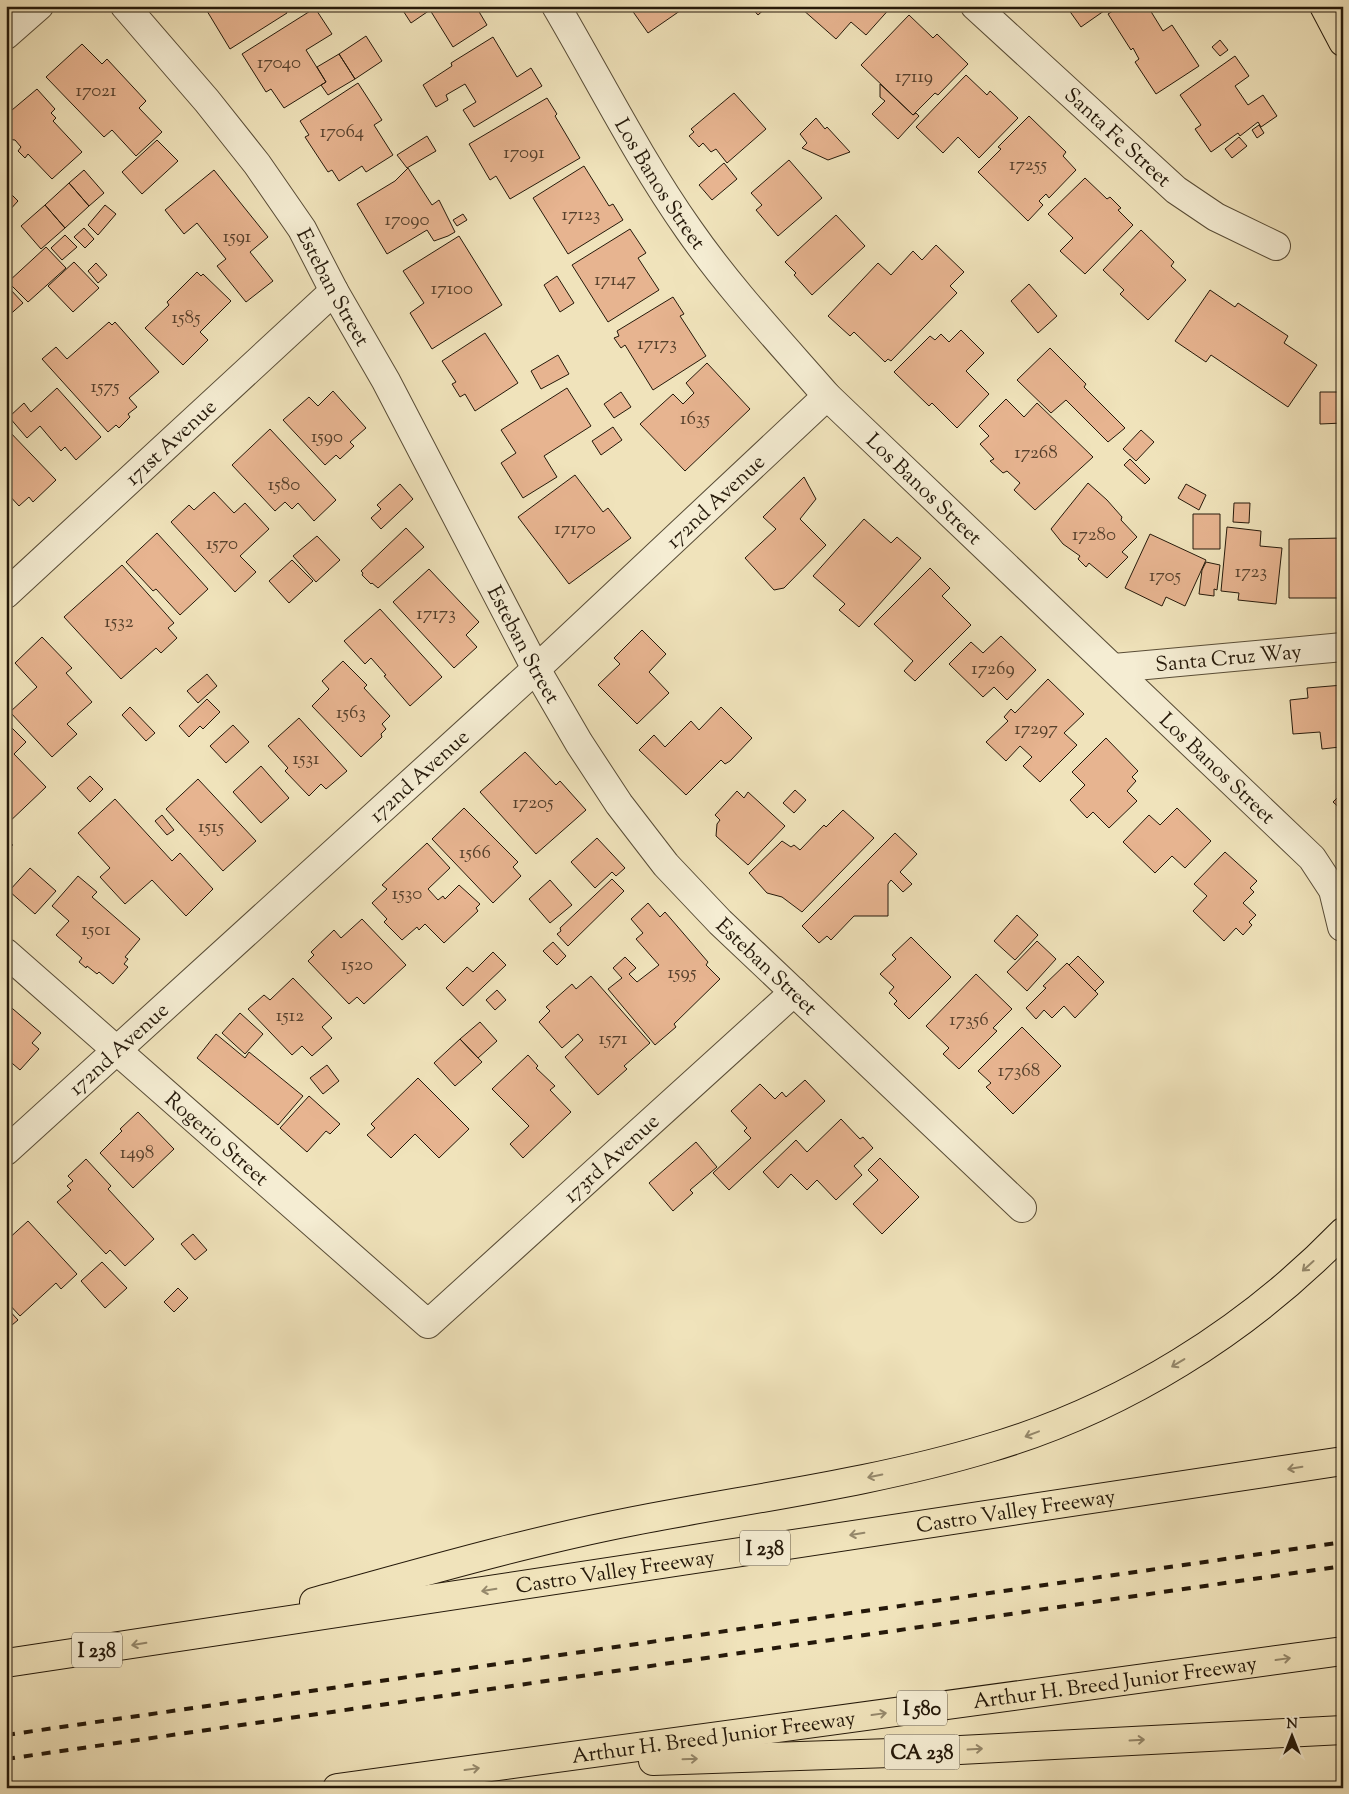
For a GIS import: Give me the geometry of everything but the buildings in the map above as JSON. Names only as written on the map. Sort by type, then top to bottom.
[{"type":"highway","points":[[1324,6],[1343,42]]},
{"type":"highway","points":[[187,1636],[556,1538],[633,1521],[877,1476],[957,1458],[1028,1436],[1128,1391],[1195,1354],[1257,1310],[1343,1232]]},
{"type":"highway","name":"Castro Valley Freeway","points":[[6,1663],[1343,1460]]},
{"type":"highway","name":"Arthur H. Breed Junior Freeway","points":[[501,1766],[1343,1651]]},
{"type":"highway","name":"CA 238","points":[[501,1766],[921,1752],[1343,1730]]},
{"type":"highway","points":[[338,1788],[501,1766]]},
{"type":"street","points":[[6,35],[39,6]]},
{"type":"street","name":"Esteban Street","points":[[126,6],[207,101],[257,164],[302,229],[334,291],[386,381],[536,669],[579,743],[619,804],[666,865],[720,922],[1022,1208]]},
{"type":"street","name":"Los Banos Street","points":[[556,6],[647,167],[690,232],[734,288],[827,396],[1312,858],[1333,890],[1342,927]]},
{"type":"street","name":"Santa Fe Street","points":[[975,6],[1176,190],[1216,217],[1276,246]]},
{"type":"street","name":"171st Avenue","points":[[6,594],[334,291]]},
{"type":"street","name":"172nd Avenue","points":[[6,1151],[536,669],[827,396]]},
{"type":"street","name":"Santa Cruz Way","points":[[1114,668],[1343,647]]},
{"type":"street","name":"Rogerio Street","points":[[6,952],[428,1324]]},
{"type":"street","name":"173rd Avenue","points":[[428,1324],[794,992]]},
{"type":"railway","points":[[6,1735],[1343,1542]]},
{"type":"railway","points":[[6,1759],[1343,1566]]}]
